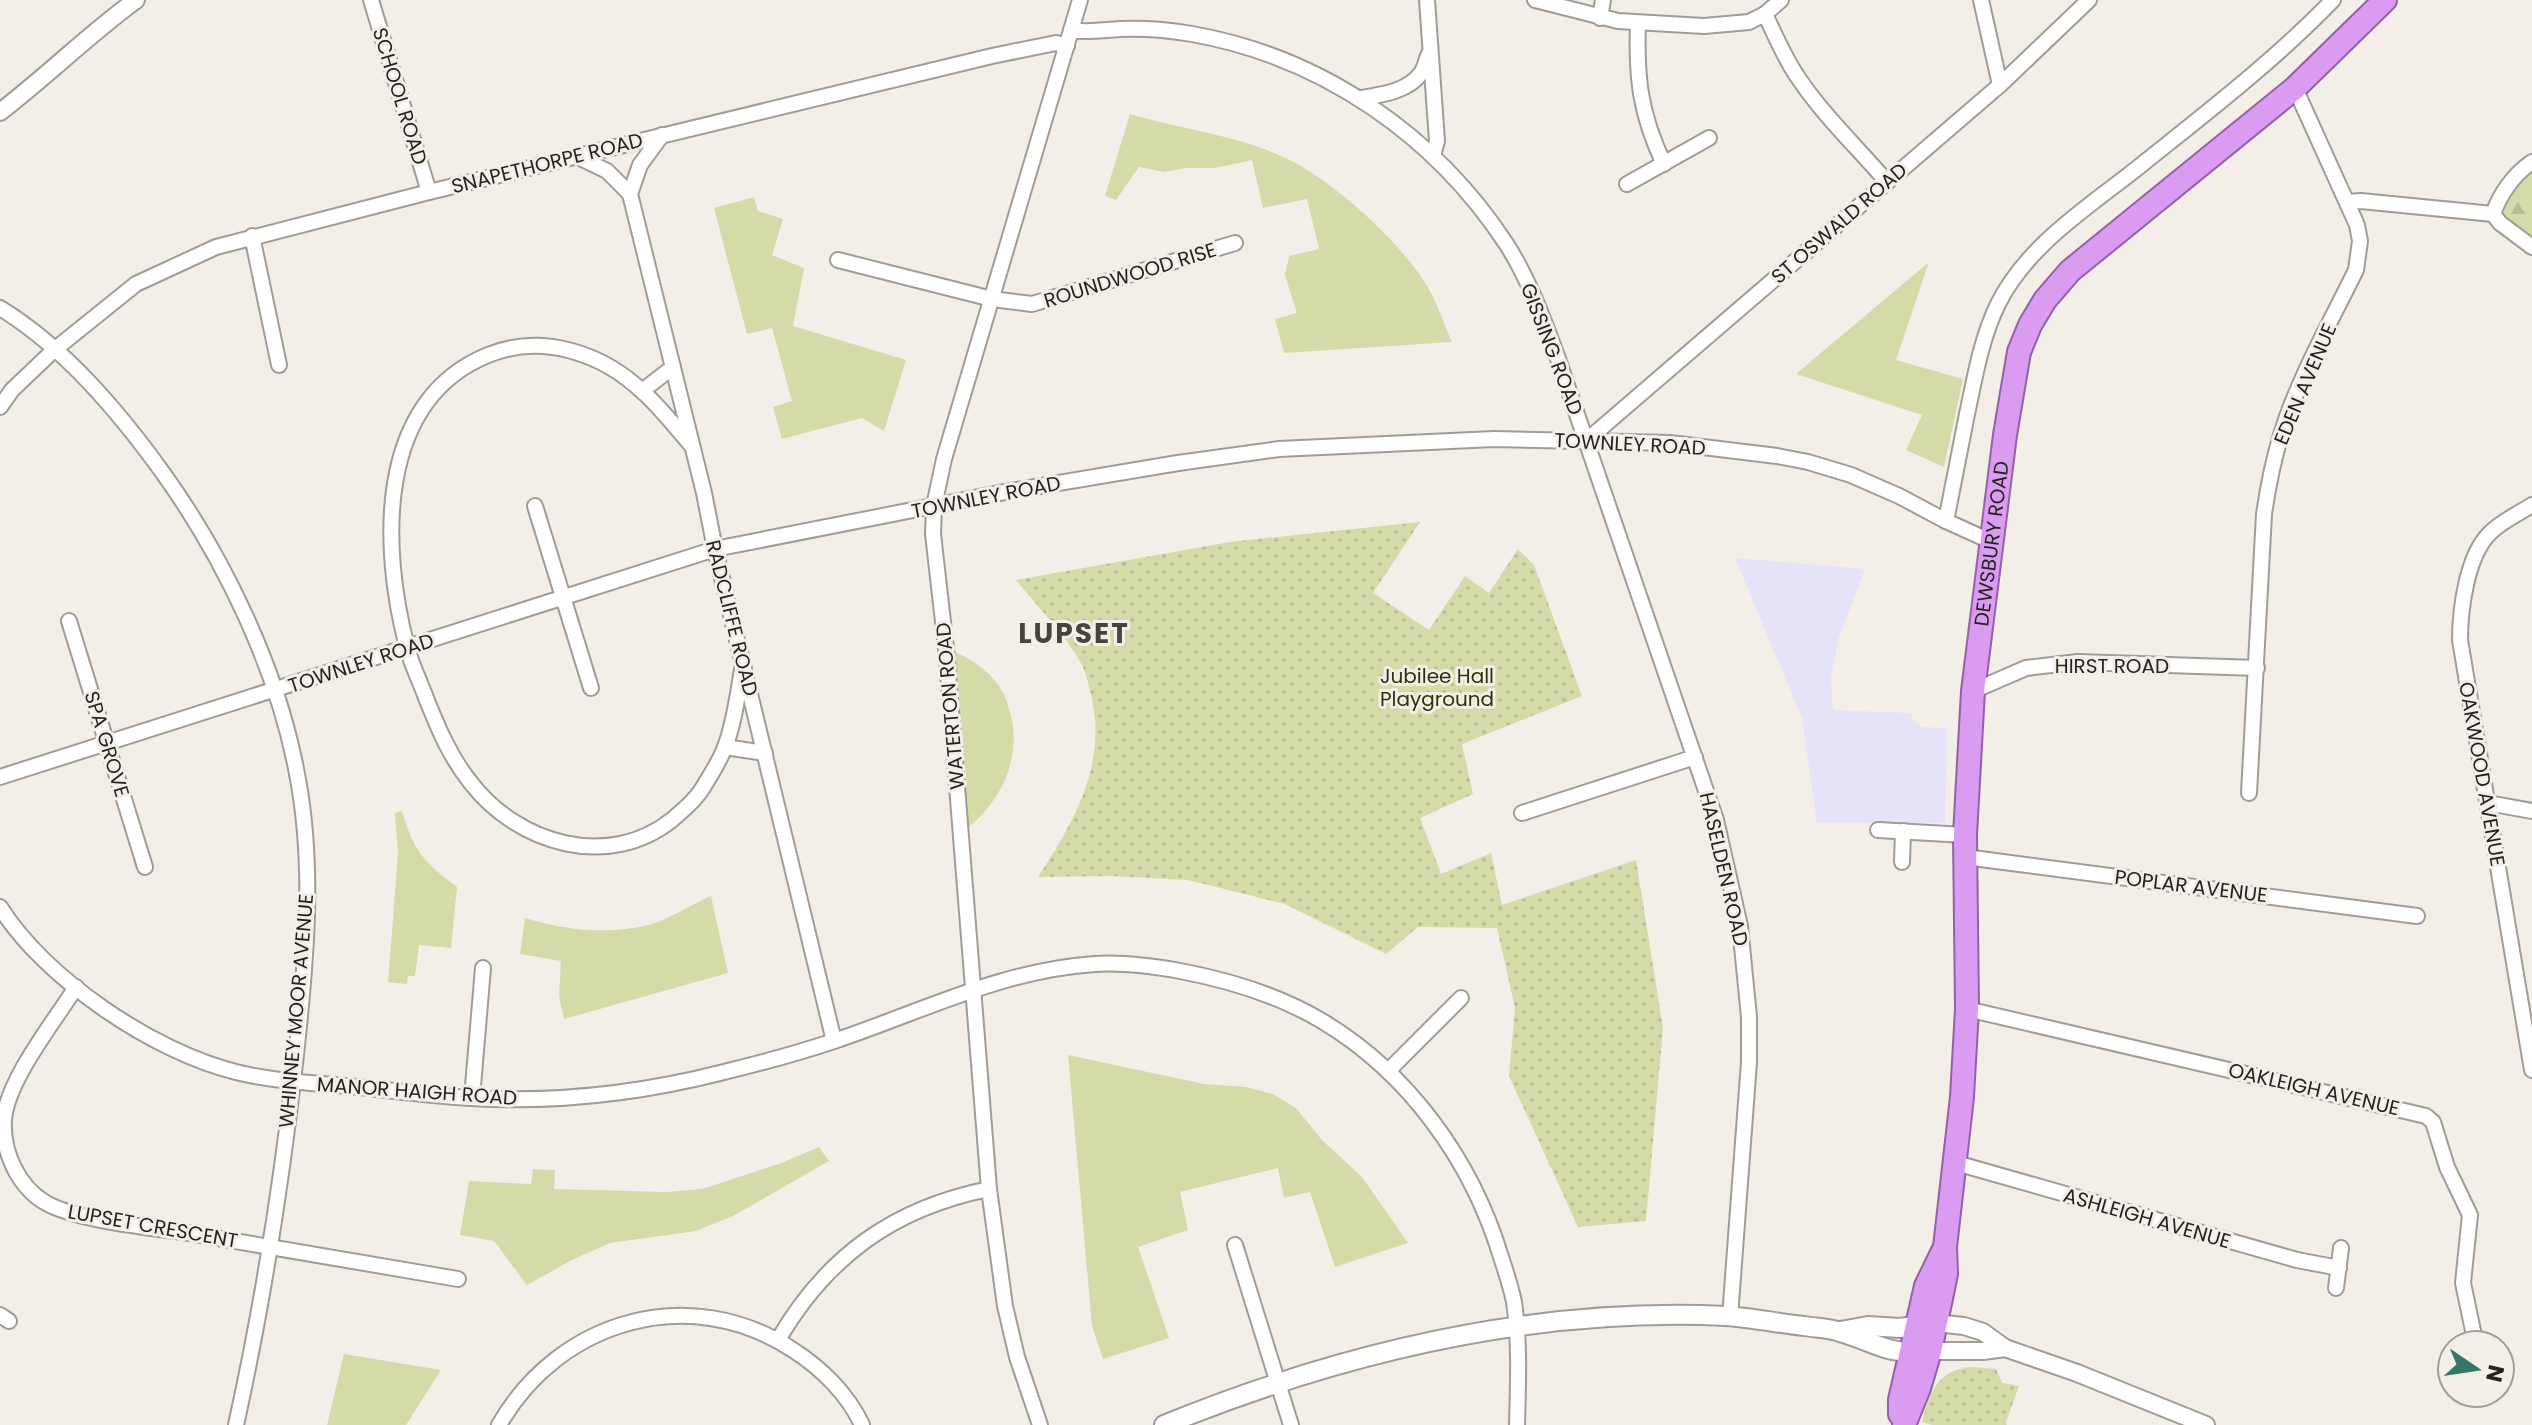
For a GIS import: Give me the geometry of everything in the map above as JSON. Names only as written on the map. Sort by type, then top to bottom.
[{"type":"highway","name":"DEWSBURY ROAD","points":[[1902,1425],[1900,1400],[1946,1274],[1945,1247],[1956,1163],[1967,1009],[1965,846],[1973,691],[1990,541],[2019,352],[2045,300],[2070,271],[2295,88],[2385,0]]},
{"type":"main road","points":[[1164,1425],[1278,1382],[1353,1359],[1516,1327],[1635,1316],[1730,1317],[1840,1331],[1872,1345],[1920,1352]]},
{"type":"main road","points":[[1840,1331],[1868,1326],[1926,1325]]},
{"type":"street","points":[[0,112],[136,0]]},
{"type":"street","name":"SCHOOL ROAD","points":[[371,0],[429,192]]},
{"type":"street","name":"WATERTON ROAD","points":[[1040,1425],[1017,1357],[1005,1306],[989,1189],[947,663],[933,534],[934,506],[944,459],[1080,0]]},
{"type":"street","points":[[1427,0],[1437,141],[1433,156]]},
{"type":"street","points":[[1535,0],[1600,18],[1669,25],[1749,22],[1765,14],[1781,0]]},
{"type":"street","points":[[1600,18],[1603,0]]},
{"type":"street","points":[[1981,0],[2000,85]]},
{"type":"street","name":"ST OSWALD ROAD","points":[[1586,441],[2000,85],[2089,0]]},
{"type":"street","points":[[1946,521],[1987,330],[2013,280],[2049,238],[2242,83],[2333,0]]},
{"type":"street","points":[[1765,14],[1797,77],[1887,182]]},
{"type":"street","points":[[1638,23],[1637,81],[1647,122],[1664,164]]},
{"type":"street","name":"GISSING ROAD","points":[[1071,30],[1153,30],[1229,42],[1311,71],[1361,98],[1433,156],[1472,198],[1508,246],[1528,284],[1557,356],[1586,441]]},
{"type":"street","name":"SNAPETHORPE ROAD","points":[[54,350],[136,284],[203,252],[252,236],[992,56],[1056,43],[1067,46]]},
{"type":"street","points":[[1361,98],[1386,94],[1421,74],[1431,48]]},
{"type":"street","name":"EDEN AVENUE","points":[[2249,793],[2264,514],[2271,469],[2295,397],[2356,270],[2360,241],[2348,202],[2295,88]]},
{"type":"street","points":[[578,157],[607,171],[630,194],[640,165],[662,135]]},
{"type":"street","points":[[1627,184],[1709,138]]},
{"type":"street","points":[[2493,214],[2497,202],[2520,171],[2532,162]]},
{"type":"street","name":"RADCLIFFE ROAD","points":[[630,194],[834,1041]]},
{"type":"street","points":[[2348,202],[2493,214],[2532,247]]},
{"type":"street","points":[[252,236],[279,365]]},
{"type":"street","name":"ROUNDWOOD RISE","points":[[838,260],[992,299],[1032,304],[1235,243]]},
{"type":"street","name":"WHINNEY MOOR AVENUE","points":[[0,308],[54,350],[134,433],[184,502],[232,589],[256,642],[298,774],[307,881],[306,933],[293,1082],[271,1247],[236,1425]]},
{"type":"street","points":[[692,446],[642,391],[606,365],[567,349],[534,344],[504,349],[472,362],[443,382],[423,406],[406,443],[395,484],[390,525],[391,568],[407,649],[441,735],[472,785],[495,809],[544,839],[597,847],[626,844],[645,837],[674,818],[701,791],[725,747],[743,664]]},
{"type":"street","points":[[0,407],[12,390],[54,350]]},
{"type":"street","points":[[642,391],[673,367]]},
{"type":"street","name":"TOWNLEY ROAD","points":[[0,777],[715,549],[934,506],[1178,463],[1279,449],[1494,439],[1670,443],[1808,462],[1851,475],[1990,541]]},
{"type":"street","name":"HASELDEN ROAD","points":[[1586,441],[1716,820],[1740,926],[1749,1017],[1746,1109],[1730,1317]]},
{"type":"street","name":"OAKWOOD AVENUE","points":[[2532,505],[2497,527],[2481,543],[2462,606],[2460,640],[2532,1070]]},
{"type":"street","points":[[535,506],[591,688]]},
{"type":"street","name":"SPA GROVE","points":[[69,621],[145,867]]},
{"type":"street","name":"HIRST ROAD","points":[[1973,691],[2026,668],[2078,662],[2257,668]]},
{"type":"street","points":[[725,747],[765,753]]},
{"type":"street","points":[[1522,813],[1695,757]]},
{"type":"street","points":[[2488,803],[2532,811]]},
{"type":"street","name":"POPLAR AVENUE","points":[[1878,830],[1903,831],[1965,846],[2417,916]]},
{"type":"street","points":[[1902,862],[1903,831]]},
{"type":"street","name":"MANOR HAIGH ROAD","points":[[0,907],[39,954],[76,987],[148,1036],[196,1058],[234,1072],[293,1082],[472,1098],[586,1096],[725,1072],[834,1041],[971,989],[1026,973],[1099,963],[1135,964],[1198,974],[1247,989],[1307,1013],[1354,1042],[1388,1071],[1424,1109],[1467,1173],[1491,1223],[1514,1301],[1519,1352],[1517,1425]]},
{"type":"street","points":[[472,1098],[483,968]]},
{"type":"street","name":"LUPSET CRESCENT","points":[[76,987],[17,1080],[4,1119],[11,1161],[26,1185],[44,1202],[66,1212],[458,1279]]},
{"type":"street","points":[[1388,1071],[1461,998]]},
{"type":"street","name":"OAKLEIGH AVENUE","points":[[1967,1009],[2426,1116],[2433,1122],[2447,1167],[2470,1215],[2463,1283],[2473,1329]]},
{"type":"street","name":"ASHLEIGH AVENUE","points":[[1956,1163],[2297,1260],[2339,1268]]},
{"type":"street","points":[[778,1340],[807,1295],[845,1256],[866,1240],[912,1213],[963,1194],[989,1189]]},
{"type":"street","points":[[1235,1245],[1291,1425]]},
{"type":"street","points":[[2336,1288],[2341,1248]]},
{"type":"street","points":[[499,1425],[530,1380],[584,1340],[615,1326],[648,1318],[681,1316],[703,1317],[747,1327],[778,1340],[809,1360],[836,1386],[862,1425]]},
{"type":"street","points":[[1926,1325],[1964,1326],[1983,1332],[2005,1348],[2077,1373],[2206,1425]]},
{"type":"street","points":[[1920,1352],[2005,1348]]},
{"type":"shaded area","points":[[1735,558],[1865,569],[1838,640],[1831,677],[1833,710],[1911,713],[1912,719],[1921,727],[1947,728],[1945,823],[1817,823],[1802,718]]},
{"type":"green space","points":[[1130,114],[1251,144],[1288,159],[1324,181],[1363,212],[1398,247],[1432,295],[1452,342],[1284,353],[1275,319],[1297,313],[1285,275],[1289,256],[1319,249],[1307,199],[1263,208],[1252,160],[1216,168],[1164,172],[1139,167],[1116,200],[1105,196]]},
{"type":"green space","points":[[2532,162],[2532,247],[2500,223],[2497,202]]},
{"type":"green space","points":[[754,197],[758,211],[783,219],[772,255],[804,268],[793,326],[906,360],[884,431],[862,418],[782,439],[773,407],[792,401],[772,328],[747,334],[714,208]]},
{"type":"green space","points":[[1929,262],[1896,360],[1963,379],[1944,467],[1906,450],[1922,415],[1796,374]]},
{"type":"green space","name":"Jubilee Hall Playground","points":[[1420,522],[1373,593],[1429,630],[1465,576],[1489,593],[1518,549],[1534,565],[1582,696],[1462,744],[1473,794],[1420,818],[1441,874],[1491,853],[1502,905],[1636,860],[1663,1028],[1646,1221],[1578,1227],[1509,1076],[1515,1008],[1497,928],[1418,927],[1386,954],[1285,904],[1188,880],[1110,876],[1038,877],[1077,810],[1086,786],[1095,738],[1094,713],[1081,663],[1059,631],[1016,580],[1230,542]]},
{"type":"green space","points":[[946,648],[979,666],[999,686],[1009,707],[1014,733],[1010,766],[1004,782],[986,810],[961,833]]},
{"type":"green space","points":[[402,811],[416,847],[436,870],[457,887],[451,948],[419,945],[415,976],[408,976],[407,984],[388,982],[398,854],[395,813]]},
{"type":"green space","points":[[711,896],[728,973],[564,1019],[559,996],[561,961],[520,954],[525,918],[555,926],[617,930],[648,925]]},
{"type":"green space","points":[[1068,1055],[1204,1084],[1246,1087],[1273,1094],[1296,1108],[1322,1140],[1362,1177],[1408,1243],[1335,1267],[1310,1192],[1284,1198],[1278,1168],[1180,1192],[1188,1230],[1138,1247],[1169,1338],[1103,1359],[1092,1326]]},
{"type":"green space","points":[[819,1147],[829,1161],[733,1216],[696,1231],[610,1243],[527,1285],[494,1241],[460,1235],[469,1181],[531,1184],[533,1169],[555,1170],[554,1189],[666,1192],[702,1189],[779,1164]]},
{"type":"green space","points":[[344,1354],[441,1370],[406,1425],[327,1425]]},
{"type":"green space","points":[[1970,1367],[1996,1369],[2002,1383],[2019,1386],[2007,1425],[1932,1425],[1922,1422],[1932,1392],[1942,1378]]},
{"type":"district","name":"LUPSET","points":[[1074,633]]}]
